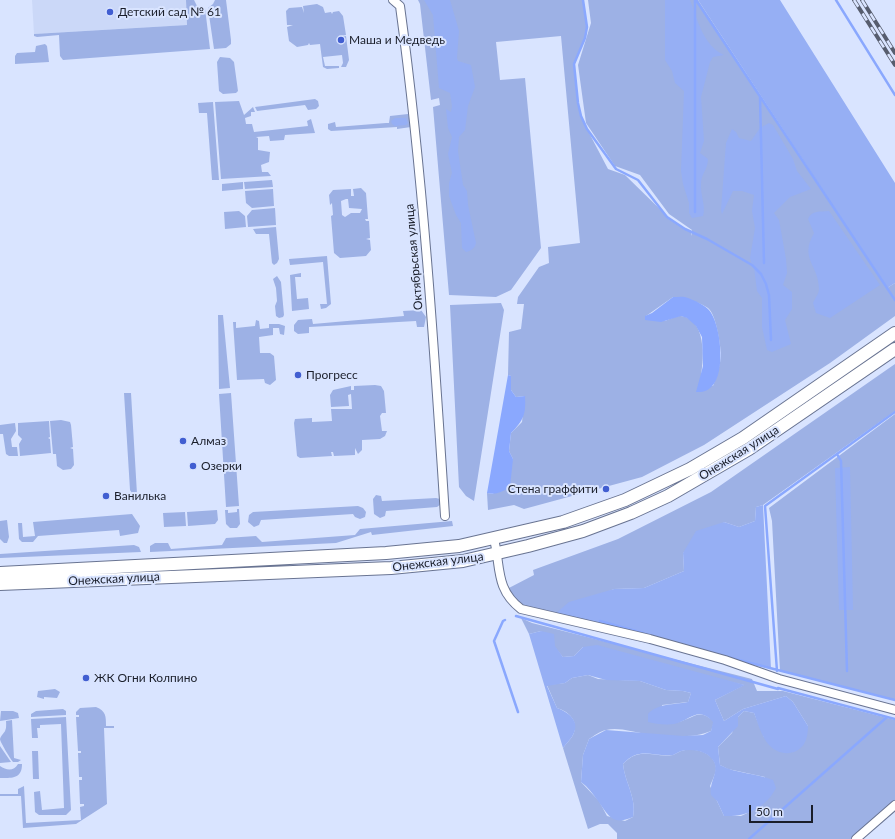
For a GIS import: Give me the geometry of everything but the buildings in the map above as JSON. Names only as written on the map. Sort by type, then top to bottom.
[{"type":"main road","name":"Онежская улица","points":[[0,573],[386,553],[459,546],[563,522],[625,500],[659,485],[743,438],[895,333]]},
{"type":"main road","name":"Онежская улица","points":[[0,584],[391,568],[463,561],[497,554],[583,531],[630,514],[668,496],[749,449],[895,349]]},
{"type":"street","name":"Октябрьская улица","points":[[394,0],[400,6],[413,108],[429,295],[445,516]]},
{"type":"street","points":[[494,539],[501,584],[513,603],[521,609],[650,639],[725,660],[779,680],[895,710]]},
{"type":"street","points":[[856,839],[895,805]]},
{"type":"shaded area","name":"Детский сад № 61","points":[[32,0],[186,0],[187,25],[34,34]]},
{"type":"shaded area","points":[[186,0],[194,0],[198,8],[205,8],[210,49],[63,60],[60,56],[59,35],[34,36],[34,34],[187,25]]},
{"type":"shaded area","points":[[215,0],[226,0],[231,44],[226,48],[214,49],[208,8]]},
{"type":"shaded area","points":[[418,0],[583,0],[587,27],[585,38],[574,64],[578,103],[581,116],[587,129],[608,169],[625,175],[670,219],[691,232],[692,236],[692,230],[669,214],[640,175],[615,166],[586,123],[578,65],[591,23],[588,0],[698,0],[887,288],[895,283],[895,316],[830,363],[704,445],[642,477],[524,509],[514,505],[488,510],[487,493],[493,494],[513,459],[509,451],[511,433],[522,422],[525,396],[516,397],[511,390],[511,376],[508,375],[509,332],[521,329],[524,304],[517,304],[518,297],[539,267],[549,263],[548,247],[580,243],[561,36],[496,42],[500,80],[525,78],[541,248],[511,290],[496,297],[449,295],[433,107],[440,105],[439,98],[431,100],[420,4]],"holes":[[[673,297],[700,303],[708,308],[713,316],[721,353],[713,386],[701,375],[703,359],[702,340],[695,324],[689,319],[681,316],[676,316],[663,321],[646,316]]]},
{"type":"shaded area","points":[[424,0],[450,0],[459,31],[457,58],[458,61],[471,65],[475,87],[468,106],[465,130],[459,137],[458,151],[463,185],[467,191],[468,205],[476,243],[470,251],[466,252],[462,248],[461,223],[456,215],[449,196],[449,183],[452,173],[448,154],[452,137],[448,128],[446,109],[451,112],[452,106],[450,93],[439,88],[433,15]]},
{"type":"shaded area","points":[[665,0],[690,0],[706,39],[717,51],[724,55],[713,57],[710,62],[701,97],[704,141],[700,153],[708,159],[707,166],[701,180],[704,208],[703,216],[692,218],[689,213],[689,203],[683,184],[681,171],[684,91],[675,83],[672,71],[665,60]]},
{"type":"shaded area","points":[[698,0],[780,0],[895,183],[895,283],[887,288]]},
{"type":"shaded area","points":[[317,4],[323,7],[325,13],[331,12],[332,14],[333,12],[339,11],[343,16],[346,35],[340,37],[346,36],[349,60],[346,67],[341,67],[343,63],[342,55],[323,57],[325,66],[339,66],[339,68],[327,69],[323,67],[320,44],[310,45],[309,43],[308,45],[297,47],[289,41],[287,27],[293,25],[287,25],[286,11],[289,8],[302,7],[304,13],[303,6]]},
{"type":"shaded area","points":[[45,44],[47,46],[49,62],[15,64],[15,56],[17,53],[35,52],[36,46]]},
{"type":"shaded area","points":[[220,57],[230,58],[234,62],[238,91],[236,93],[223,94],[219,91],[217,62]]},
{"type":"shaded area","points":[[315,99],[318,101],[319,106],[316,109],[308,110],[305,105],[257,111],[255,107]]},
{"type":"shaded area","points":[[239,101],[244,115],[253,107],[255,112],[251,112],[251,116],[245,118],[246,124],[252,124],[254,132],[308,126],[307,121],[311,119],[315,133],[285,135],[284,140],[270,141],[269,136],[256,137],[258,138],[258,150],[270,152],[269,162],[261,165],[262,172],[268,172],[271,176],[221,179],[215,102]]},
{"type":"shaded area","points":[[213,102],[219,180],[212,180],[207,113],[199,113],[198,103]]},
{"type":"shaded area","points":[[408,114],[411,127],[397,129],[397,127],[331,131],[328,129],[328,124],[335,122],[336,127],[389,123],[390,116]]},
{"type":"shaded area","points":[[395,118],[406,118],[408,123],[406,125],[395,126],[391,121]]},
{"type":"shaded area","points":[[769,123],[773,125],[793,159],[797,171],[811,189],[790,197],[774,213],[779,220],[786,259],[787,273],[783,285],[792,292],[792,309],[785,320],[791,344],[772,352],[767,350],[762,327],[762,298],[757,291],[754,267],[750,258],[755,228],[752,211],[754,195],[742,191],[733,191],[722,214],[721,210],[726,143],[732,129],[736,132],[739,138],[751,141],[760,128]]},
{"type":"shaded area","points":[[272,180],[273,187],[245,189],[244,182]]},
{"type":"shaded area","points":[[243,182],[243,189],[222,191],[222,184]]},
{"type":"shaded area","points":[[361,188],[366,193],[368,219],[365,219],[366,221],[369,221],[370,238],[366,239],[370,240],[371,250],[366,256],[340,258],[334,253],[331,216],[333,215],[332,203],[330,205],[329,195],[333,190],[351,189],[351,196],[354,196],[353,189]],"holes":[[[348,199],[349,208],[362,209],[360,213],[351,213],[345,217],[342,215],[341,201]]]},
{"type":"shaded area","points":[[273,189],[274,206],[252,208],[246,203],[245,191]]},
{"type":"shaded area","points":[[275,208],[276,225],[248,227],[247,216],[252,210]]},
{"type":"shaded area","points":[[239,211],[245,216],[246,227],[225,229],[224,212]]},
{"type":"shaded area","points":[[829,211],[880,285],[830,318],[816,313],[813,303],[818,294],[818,281],[808,249],[814,233],[808,219],[814,213]]},
{"type":"shaded area","points":[[276,227],[279,259],[274,265],[272,263],[269,234],[256,234],[253,229]]},
{"type":"shaded area","points":[[327,256],[331,304],[326,308],[321,309],[320,304],[327,304],[323,262],[290,265],[289,259]]},
{"type":"shaded area","points":[[301,273],[301,277],[295,277],[297,299],[308,298],[309,309],[292,311],[290,275]]},
{"type":"shaded area","points":[[277,276],[281,282],[284,315],[283,317],[279,318],[276,316],[276,288],[273,279]]},
{"type":"shaded area","points":[[673,297],[686,297],[705,307],[709,310],[716,326],[720,348],[719,371],[712,386],[704,391],[696,392],[703,366],[702,337],[696,326],[687,318],[681,316],[661,322],[645,320],[645,316],[652,313]]},
{"type":"shaded area","points":[[501,303],[504,310],[474,501],[466,496],[459,487],[450,305]]},
{"type":"shaded area","points":[[421,310],[426,317],[424,327],[417,327],[416,321],[309,327],[309,333],[298,334],[294,331],[294,325],[298,320],[312,319],[313,324],[404,316],[403,311]]},
{"type":"shaded area","points":[[218,315],[223,315],[230,388],[219,389]]},
{"type":"shaded area","points":[[256,320],[259,321],[260,329],[269,328],[269,324],[279,324],[285,326],[284,335],[280,334],[279,328],[273,328],[273,335],[259,337],[260,353],[270,353],[274,356],[276,380],[270,385],[265,383],[264,379],[237,380],[233,322],[236,322],[236,328],[255,326]]},
{"type":"shaded area","points":[[895,364],[895,411],[763,505],[756,507],[755,521],[739,527],[724,522],[683,553],[684,571],[644,588],[614,589],[554,615],[519,606],[507,589],[534,575],[533,570],[618,539],[711,492]]},
{"type":"shaded area","points":[[508,375],[511,376],[511,390],[516,397],[525,396],[525,408],[519,424],[511,433],[509,451],[513,459],[510,487],[499,493],[493,494],[487,493]]},
{"type":"shaded area","points":[[351,386],[351,390],[354,390],[354,386],[381,386],[384,391],[386,413],[382,413],[380,416],[382,431],[387,431],[385,436],[380,439],[362,440],[362,450],[358,454],[355,448],[355,455],[334,456],[333,452],[331,452],[332,456],[300,458],[297,456],[294,423],[295,419],[312,418],[312,422],[332,421],[331,409],[352,409],[351,394],[348,395],[349,406],[331,407],[330,395],[333,390]]},
{"type":"shaded area","points":[[124,393],[131,393],[137,494],[133,495],[130,490]]},
{"type":"shaded area","points":[[231,393],[239,506],[226,507],[219,394]]},
{"type":"shaded area","points":[[895,414],[895,700],[780,671],[772,521],[769,508]]},
{"type":"shaded area","points":[[61,420],[70,422],[71,425],[73,447],[70,448],[73,449],[74,465],[71,469],[63,470],[57,466],[56,454],[53,454],[50,421]]},
{"type":"shaded area","points":[[49,421],[50,437],[48,438],[50,439],[51,453],[20,456],[19,444],[22,439],[18,435],[18,423]]},
{"type":"shaded area","points":[[15,423],[16,431],[11,439],[12,447],[17,447],[18,456],[9,456],[6,454],[3,434],[0,434],[0,425]]},
{"type":"shaded area","points":[[850,467],[853,610],[839,610],[835,468]]},
{"type":"shaded area","points":[[376,495],[381,496],[382,501],[436,498],[440,499],[441,504],[437,507],[386,511],[385,516],[380,518],[374,514],[373,499]]},
{"type":"shaded area","points":[[763,505],[771,669],[648,637],[554,615],[569,602],[614,589],[644,588],[684,571],[683,553],[696,531],[724,522],[739,527],[755,521],[756,507]]},
{"type":"shaded area","points":[[358,506],[363,508],[366,512],[365,517],[360,519],[355,517],[353,514],[261,520],[259,525],[254,527],[248,522],[249,515],[253,512]]},
{"type":"shaded area","points":[[237,509],[239,509],[240,524],[237,528],[230,528],[226,524],[225,510],[228,510],[228,513],[237,512]]},
{"type":"shaded area","points":[[217,510],[218,520],[215,524],[188,526],[187,512]]},
{"type":"shaded area","points":[[185,512],[186,526],[164,527],[163,513]]},
{"type":"shaded area","points":[[132,514],[140,526],[138,533],[120,536],[119,530],[38,536],[33,542],[22,542],[19,539],[18,523],[22,523],[23,537],[35,536],[33,522]]},
{"type":"shaded area","points":[[7,520],[9,537],[7,543],[4,543],[0,539],[0,521]]},
{"type":"shaded area","points":[[452,521],[453,526],[372,535],[371,532],[336,543],[150,552],[150,546],[155,543],[168,543],[171,549],[222,545],[226,538],[256,536],[262,542],[355,535],[360,529]]},
{"type":"shaded area","points":[[134,545],[139,547],[141,552],[0,558],[0,554]]},
{"type":"shaded area","points":[[521,618],[532,623],[752,679],[757,691],[783,691],[895,720],[895,803],[853,839],[617,839],[617,833],[608,824],[600,824],[588,829],[563,748],[573,735],[575,730],[574,721],[569,714],[557,708],[547,685],[565,683],[572,678],[588,675],[598,679],[640,681],[666,690],[691,693],[688,702],[662,705],[666,724],[680,722],[698,715],[705,716],[714,722],[711,731],[704,734],[688,736],[662,736],[621,729],[611,729],[602,731],[589,739],[583,755],[581,782],[599,801],[607,816],[625,821],[633,817],[634,810],[623,764],[635,755],[647,754],[666,756],[686,750],[698,750],[703,752],[712,758],[715,763],[715,775],[710,786],[724,816],[741,816],[758,808],[765,777],[728,769],[720,765],[718,747],[732,733],[738,717],[744,711],[754,713],[764,737],[808,726],[793,702],[786,696],[743,709],[724,721],[715,700],[744,685],[583,647],[574,656],[563,657],[541,631],[529,634]]},
{"type":"shaded area","points":[[541,631],[554,634],[555,646],[563,657],[574,656],[583,647],[597,645],[745,685],[715,700],[724,721],[743,709],[786,696],[793,702],[808,726],[805,742],[796,751],[791,753],[782,753],[769,745],[764,738],[754,713],[744,711],[738,717],[738,726],[718,747],[720,765],[733,770],[773,780],[776,788],[772,795],[761,806],[747,813],[732,816],[724,816],[717,801],[711,795],[711,786],[715,773],[715,766],[712,758],[708,755],[700,751],[685,750],[673,755],[635,755],[623,764],[632,797],[634,810],[633,817],[626,820],[616,820],[608,815],[586,786],[581,782],[583,755],[589,739],[606,730],[683,736],[703,735],[711,731],[713,722],[708,717],[698,714],[674,724],[648,722],[648,714],[652,710],[661,706],[688,702],[691,693],[666,690],[640,681],[606,680],[588,675],[572,678],[565,683],[547,686],[557,708],[569,715],[574,721],[575,730],[573,735],[563,748],[529,634]]},
{"type":"shaded area","points":[[55,689],[60,692],[57,698],[44,697],[44,699],[37,697],[38,691]]},
{"type":"shaded area","points":[[96,707],[104,712],[106,726],[114,726],[114,728],[104,728],[107,804],[76,824],[23,828],[21,796],[0,796],[0,794],[18,794],[18,789],[24,786],[26,823],[81,820],[80,807],[84,806],[84,804],[80,804],[79,780],[82,780],[82,777],[79,777],[78,753],[81,753],[81,751],[78,751],[76,717],[79,717],[79,715],[76,715],[76,712],[80,708]]},
{"type":"shaded area","points":[[63,709],[66,711],[66,715],[31,717],[31,714],[36,711]]},
{"type":"shaded area","points":[[1,711],[13,711],[18,713],[19,718],[0,721]]},
{"type":"shaded area","points":[[66,717],[71,810],[66,815],[39,815],[35,812],[34,792],[40,791],[42,810],[64,808],[61,724],[40,725],[40,728],[37,728],[38,738],[32,738],[31,719]]},
{"type":"shaded area","points":[[12,720],[14,758],[21,760],[18,762],[13,762],[3,747],[0,739],[5,730],[6,721]]},
{"type":"shaded area","points":[[0,746],[11,762],[0,763]]},
{"type":"shaded area","points":[[32,751],[38,751],[39,779],[33,779]]},
{"type":"shaded area","points":[[18,764],[22,764],[22,769],[16,777],[0,778],[0,766],[10,770]]},
{"type":"waterway","points":[[583,0],[587,27],[585,38],[574,64],[578,103],[581,116],[587,129],[616,169],[638,180],[667,217],[685,229],[707,239],[752,265],[761,274],[769,295],[771,340]]},
{"type":"waterway","points":[[695,0],[695,212]]},
{"type":"waterway","points":[[696,0],[895,300]]},
{"type":"waterway","points":[[836,0],[895,95]]},
{"type":"waterway","points":[[760,97],[764,263]]},
{"type":"waterway","points":[[777,671],[765,506],[895,412]]},
{"type":"waterway","points":[[837,454],[841,461],[847,671]]},
{"type":"waterway","points":[[516,616],[778,689]]},
{"type":"waterway","points":[[505,620],[503,621],[494,641],[518,712]]},
{"type":"waterway","points":[[600,621],[643,633]]},
{"type":"waterway","points":[[727,657],[895,700]]},
{"type":"waterway","points":[[778,688],[895,719]]},
{"type":"waterway","points":[[749,839],[887,717]]},
{"type":"railway","points":[[854,0],[895,65]]},
{"type":"railway","points":[[862,0],[895,53]]},
{"type":"place","name":"Детский сад № 61","points":[[110,12]]},
{"type":"place","name":"Маша и Медведь","points":[[341,40]]},
{"type":"place","name":"Прогресс","points":[[298,375]]},
{"type":"place","name":"Алмаз","points":[[183,441]]},
{"type":"place","name":"Озерки","points":[[193,466]]},
{"type":"place","name":"Стена граффити","points":[[606,489]]},
{"type":"place","name":"Ванилька","points":[[106,496]]},
{"type":"place","name":"ЖК Огни Колпино","points":[[86,678]]}]
